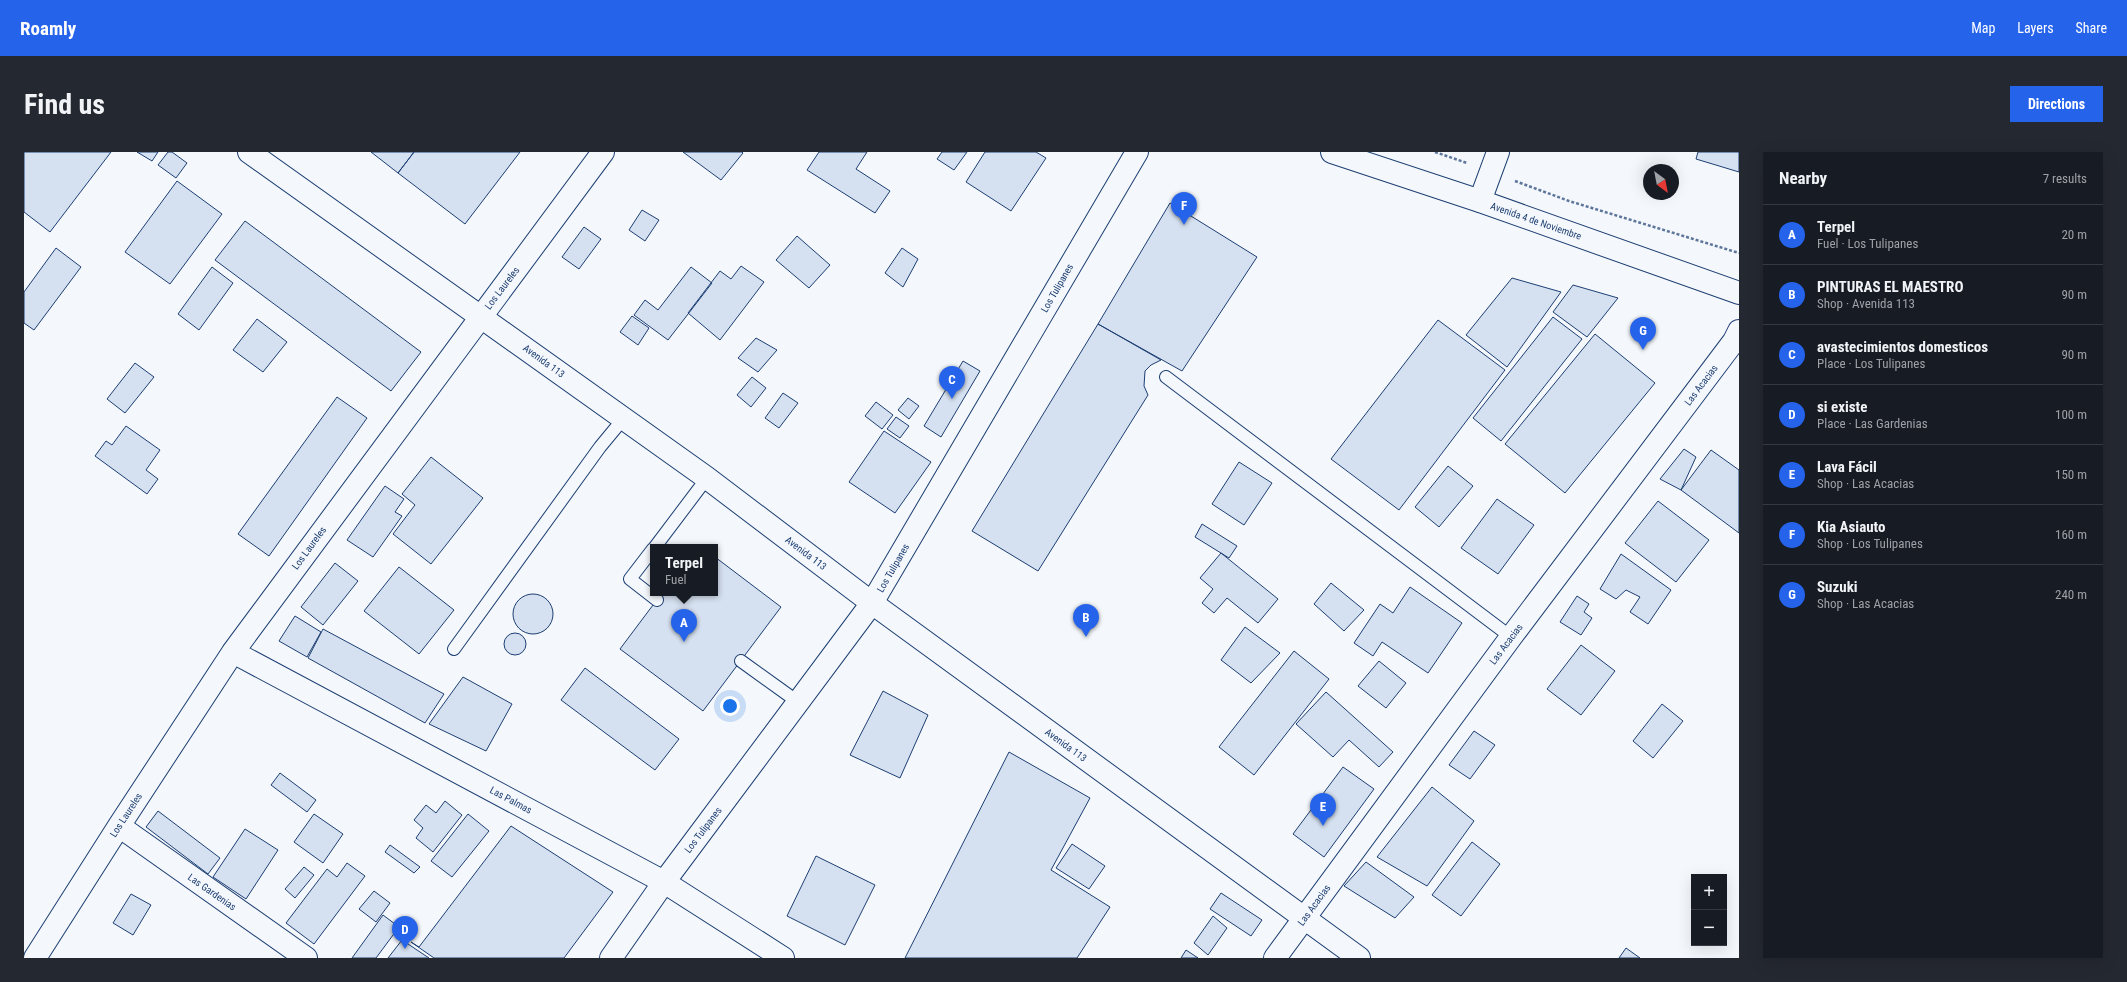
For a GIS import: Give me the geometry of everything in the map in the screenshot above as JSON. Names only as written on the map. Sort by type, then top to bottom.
[{"type":"street","name":"Avenida 113","points":[[249,152],[707,478],[872,603],[1359,958]]},
{"type":"street","name":"Los Laureles","points":[[36,958],[118,826],[233,652],[603,152]]},
{"type":"street","name":"Los Tulipanes","points":[[611,958],[664,882],[872,603],[1137,152]]},
{"type":"street","name":"Avenida 4 de Noviembre","points":[[1332,152],[1480,201],[1739,293]]},
{"type":"street","points":[[1480,201],[1494,162]]},
{"type":"street","name":"Las Acacias","points":[[1274,958],[1511,636],[1734,341],[1739,330]]},
{"type":"street","name":"Las Palmas","points":[[233,652],[664,882],[784,958]]},
{"type":"street","name":"Las Gardenias","points":[[118,826],[306,958]]},
{"type":"lane","points":[[1166,377],[1511,636]]},
{"type":"lane","points":[[454,649],[600,446],[624,418]]},
{"type":"lane","points":[[657,544],[707,478]]},
{"type":"lane","points":[[650,553],[630,579],[650,595]]},
{"type":"lane","points":[[652,596],[657,600]]},
{"type":"lane","points":[[741,661],[798,702]]},
{"type":"path","points":[[1435,152],[1494,162],[1569,201],[1739,253]]},
{"type":"building","points":[[24,152],[111,152],[50,232],[24,212]]},
{"type":"building","points":[[137,152],[158,152],[152,161]]},
{"type":"building","points":[[168,152],[172,152],[187,163],[176,178],[158,165]]},
{"type":"building","points":[[371,152],[414,152],[398,173]]},
{"type":"building","points":[[414,152],[520,152],[465,224],[398,173]]},
{"type":"building","points":[[683,152],[742,152],[743,153],[721,180]]},
{"type":"building","points":[[819,152],[867,152],[856,169],[890,191],[875,213],[807,170]]},
{"type":"building","points":[[942,152],[967,152],[954,170],[937,159]]},
{"type":"building","points":[[985,152],[1036,152],[1046,158],[1011,211],[966,182]]},
{"type":"building","points":[[1698,152],[1739,152],[1739,172],[1696,159]]},
{"type":"building","points":[[177,181],[222,214],[170,284],[125,252]]},
{"type":"building","points":[[1170,203],[1257,257],[1182,371],[1098,324]]},
{"type":"building","points":[[642,210],[659,220],[645,241],[629,230]]},
{"type":"building","points":[[245,221],[421,352],[391,391],[215,260]]},
{"type":"building","points":[[584,227],[601,239],[579,269],[562,257]]},
{"type":"building","points":[[797,236],[830,265],[809,288],[776,260]]},
{"type":"building","points":[[56,248],[81,267],[34,330],[24,323],[24,292]]},
{"type":"building","points":[[902,248],[918,259],[903,287],[885,273]]},
{"type":"building","points":[[741,266],[764,282],[720,340],[688,313],[720,271],[731,279]]},
{"type":"building","points":[[212,267],[233,283],[199,330],[178,314]]},
{"type":"building","points":[[691,267],[712,283],[668,340],[634,315],[645,300],[658,310]]},
{"type":"building","points":[[1512,278],[1561,292],[1507,367],[1466,335]]},
{"type":"building","points":[[1573,285],[1618,298],[1587,337],[1553,312]]},
{"type":"building","points":[[632,316],[649,328],[638,345],[620,332]]},
{"type":"building","points":[[1553,317],[1582,339],[1501,441],[1473,418]]},
{"type":"building","points":[[257,319],[287,342],[263,372],[233,350]]},
{"type":"building","points":[[1438,320],[1505,370],[1399,510],[1331,459]]},
{"type":"building","points":[[1098,324],[1161,360],[1151,365],[1145,371],[1144,386],[1148,395],[1038,571],[972,531]]},
{"type":"building","points":[[1595,334],[1655,383],[1565,493],[1505,444]]},
{"type":"building","points":[[756,338],[777,350],[758,372],[738,358]]},
{"type":"building","points":[[963,361],[980,371],[941,437],[924,426]]},
{"type":"building","points":[[135,363],[154,377],[125,413],[107,399]]},
{"type":"building","points":[[752,377],[766,388],[751,407],[737,395]]},
{"type":"building","points":[[783,393],[798,403],[779,428],[765,418]]},
{"type":"building","points":[[337,397],[367,418],[269,556],[238,534]]},
{"type":"building","points":[[908,398],[919,406],[909,419],[898,410]]},
{"type":"building","points":[[876,402],[893,415],[882,429],[865,416]]},
{"type":"building","points":[[896,417],[909,426],[900,438],[887,429]]},
{"type":"building","points":[[126,426],[160,450],[146,470],[158,479],[147,494],[95,456],[106,441],[112,445]]},
{"type":"building","points":[[884,431],[931,462],[895,513],[849,482]]},
{"type":"building","points":[[1684,449],[1696,457],[1681,490],[1660,479]]},
{"type":"building","points":[[1711,450],[1739,470],[1739,533],[1681,490]]},
{"type":"building","points":[[431,457],[483,498],[431,564],[393,534],[415,505],[402,494]]},
{"type":"building","points":[[1239,462],[1272,483],[1244,525],[1212,504]]},
{"type":"building","points":[[1448,466],[1473,486],[1439,527],[1415,507]]},
{"type":"building","points":[[385,486],[404,499],[395,512],[402,516],[373,557],[347,540]]},
{"type":"building","points":[[1497,499],[1534,525],[1498,574],[1461,548]]},
{"type":"building","points":[[1658,501],[1709,540],[1676,582],[1625,543]]},
{"type":"building","points":[[1202,524],[1237,546],[1229,558],[1195,537]]},
{"type":"building","points":[[1221,553],[1278,599],[1258,623],[1227,598],[1214,613],[1202,603],[1213,589],[1200,578]]},
{"type":"building","points":[[1621,554],[1671,590],[1648,624],[1630,612],[1640,597],[1626,590],[1616,599],[1600,589]]},
{"type":"building","points":[[718,559],[781,607],[703,711],[620,649],[660,596],[718,596]]},
{"type":"building","points":[[335,563],[358,581],[323,625],[301,607]]},
{"type":"building","points":[[399,567],[454,610],[419,654],[364,611]]},
{"type":"building","points":[[1331,583],[1364,610],[1344,631],[1314,604]]},
{"type":"building","points":[[1410,587],[1462,623],[1428,673],[1382,642],[1373,656],[1354,643],[1380,604],[1393,613]]},
{"type":"building","points":[[529,594],[537,594],[544,597],[550,603],[553,614],[550,625],[544,631],[537,634],[529,634],[522,631],[516,625],[513,618],[513,610],[516,603],[522,597]]},
{"type":"building","points":[[1577,596],[1589,604],[1584,612],[1592,618],[1581,635],[1560,622]]},
{"type":"building","points":[[295,616],[321,632],[307,657],[279,641]]},
{"type":"building","points":[[1245,627],[1280,653],[1251,683],[1221,660]]},
{"type":"building","points":[[323,629],[444,694],[425,723],[308,658]]},
{"type":"building","points":[[515,633],[523,636],[526,644],[523,652],[515,655],[507,652],[504,644],[507,636]]},
{"type":"building","points":[[1581,645],[1615,671],[1581,715],[1547,689]]},
{"type":"building","points":[[1294,651],[1329,679],[1254,775],[1219,747]]},
{"type":"building","points":[[1379,661],[1406,683],[1386,708],[1358,686]]},
{"type":"building","points":[[585,668],[679,739],[655,770],[561,700]]},
{"type":"building","points":[[463,677],[512,704],[486,751],[429,724]]},
{"type":"building","points":[[883,691],[928,715],[900,778],[850,755]]},
{"type":"building","points":[[1326,692],[1393,752],[1379,767],[1349,740],[1333,757],[1296,724]]},
{"type":"building","points":[[1662,704],[1683,721],[1653,758],[1633,741]]},
{"type":"building","points":[[1474,731],[1495,745],[1470,779],[1449,765]]},
{"type":"building","points":[[1009,752],[1090,798],[1051,870],[1110,907],[1077,958],[905,958]]},
{"type":"building","points":[[1343,767],[1374,789],[1324,857],[1293,834]]},
{"type":"building","points":[[280,773],[316,800],[307,812],[271,785]]},
{"type":"building","points":[[1432,787],[1474,821],[1427,886],[1377,857]]},
{"type":"building","points":[[445,801],[462,815],[433,852],[416,838],[423,828],[414,820],[426,805],[436,813]]},
{"type":"building","points":[[158,811],[220,858],[208,874],[146,827]]},
{"type":"building","points":[[314,814],[343,834],[323,863],[294,842]]},
{"type":"building","points":[[468,814],[489,831],[452,877],[431,861]]},
{"type":"building","points":[[511,826],[613,892],[564,958],[434,958],[411,942],[419,947]]},
{"type":"building","points":[[245,829],[278,850],[246,899],[213,877]]},
{"type":"building","points":[[1472,842],[1500,864],[1461,916],[1432,895]]},
{"type":"building","points":[[1072,844],[1105,866],[1089,889],[1056,868]]},
{"type":"building","points":[[390,845],[420,867],[414,873],[385,852]]},
{"type":"building","points":[[816,856],[875,885],[845,945],[787,916]]},
{"type":"building","points":[[1366,862],[1414,897],[1395,918],[1344,886]]},
{"type":"building","points":[[347,863],[365,876],[314,944],[286,923],[327,869],[337,877]]},
{"type":"building","points":[[304,867],[314,875],[295,898],[285,889]]},
{"type":"building","points":[[374,891],[390,903],[376,922],[359,909]]},
{"type":"building","points":[[1221,893],[1262,920],[1251,936],[1210,909]]},
{"type":"building","points":[[131,894],[151,905],[133,935],[113,923]]},
{"type":"building","points":[[383,915],[399,927],[376,958],[352,958]]},
{"type":"building","points":[[1213,916],[1227,928],[1208,955],[1194,943]]},
{"type":"building","points":[[402,940],[429,958],[388,958]]},
{"type":"building","points":[[1626,948],[1640,958],[1619,958]]},
{"type":"building","points":[[1186,950],[1198,958],[1181,958]]},
{"type":"place","name":"Kia Asiauto","points":[[1184,225]]},
{"type":"place","name":"Suzuki","points":[[1643,350]]},
{"type":"place","name":"avastecimientos domesticos","points":[[952,399]]},
{"type":"place","name":"PINTURAS EL MAESTRO","points":[[1086,637]]},
{"type":"place","name":"Terpel","points":[[684,642]]},
{"type":"place","name":"Lava Fácil","points":[[1323,826]]},
{"type":"place","name":"si existe","points":[[405,949]]}]
